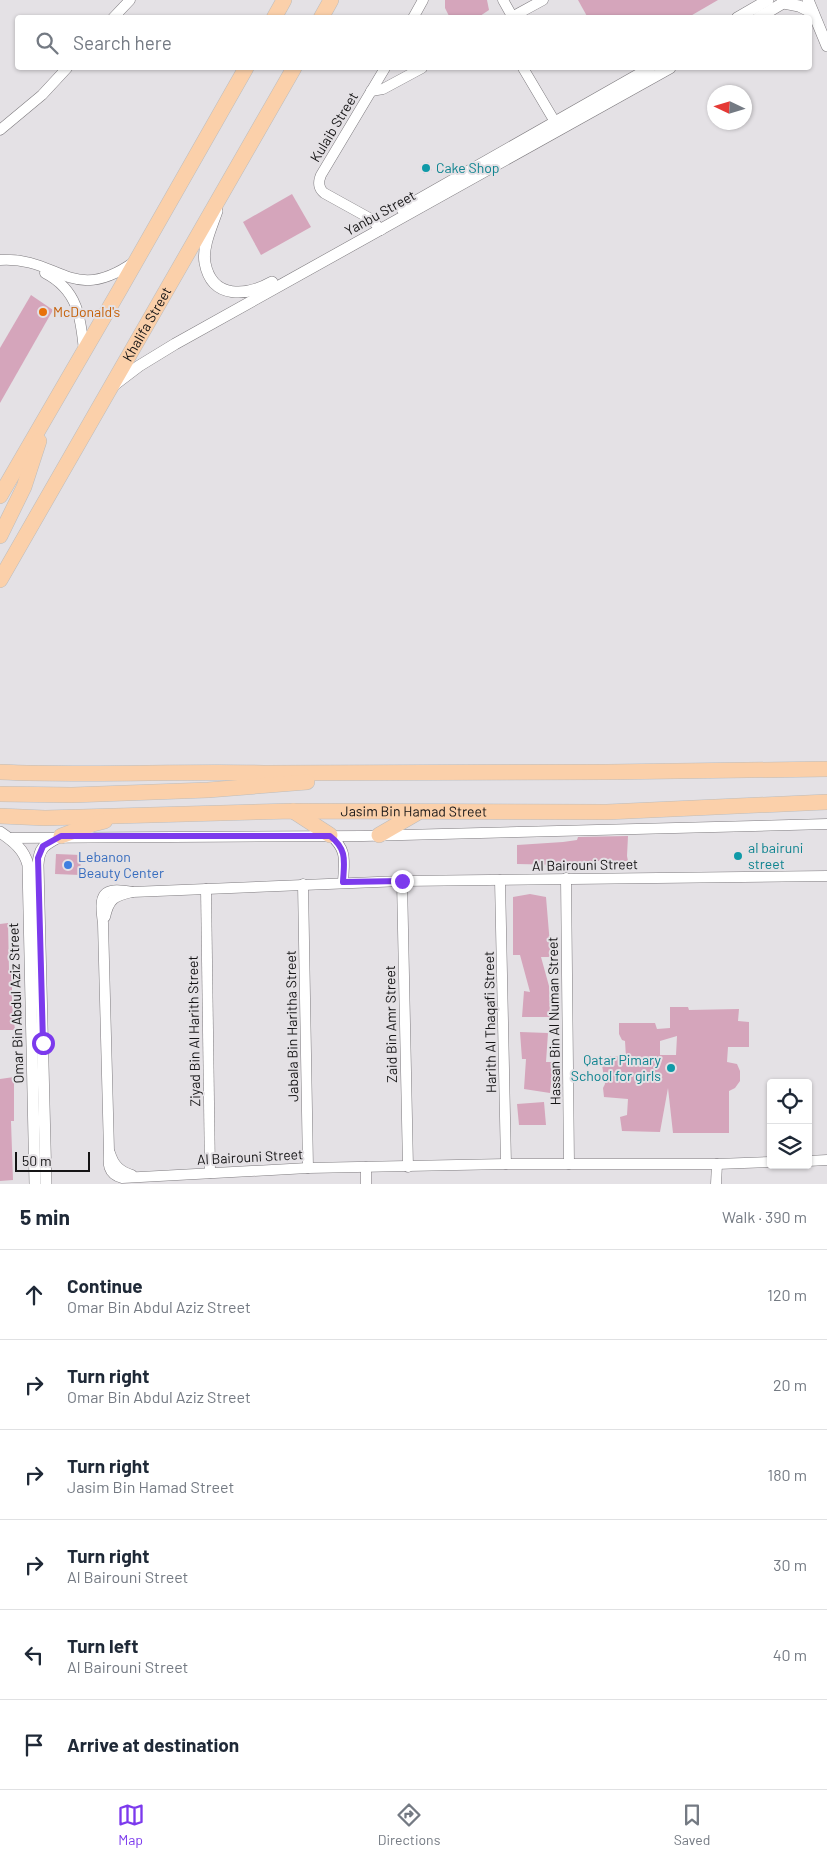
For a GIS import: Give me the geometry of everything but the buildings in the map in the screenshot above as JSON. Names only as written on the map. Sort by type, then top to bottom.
[{"type":"main road","points":[[276,15],[284,0]]},
{"type":"main road","points":[[323,15],[331,0]]},
{"type":"main road","points":[[0,496],[245,70]]},
{"type":"main road","name":"Khalifa Street","points":[[0,580],[293,70]]},
{"type":"main road","points":[[0,536],[24,487],[44,420]]},
{"type":"main road","points":[[0,767],[39,774]]},
{"type":"main road","points":[[0,772],[39,774],[209,772],[396,773],[827,769]]},
{"type":"main road","points":[[0,794],[72,795],[236,789],[396,773]]},
{"type":"main road","points":[[798,803],[827,796]]},
{"type":"main road","name":"Jasim Bin Hamad Street","points":[[0,816],[45,818],[138,814],[293,812],[607,812],[827,802]]},
{"type":"main road","points":[[293,812],[330,836]]},
{"type":"main road","points":[[379,835],[417,812]]},
{"type":"main road","points":[[61,836],[93,824],[138,814]]},
{"type":"street","points":[[116,15],[130,0]]},
{"type":"street","points":[[415,15],[423,0]]},
{"type":"street","points":[[503,0],[510,15]]},
{"type":"street","points":[[515,15],[543,0]]},
{"type":"street","points":[[742,15],[768,0]]},
{"type":"street","points":[[808,0],[827,46]]},
{"type":"street","points":[[763,15],[786,1],[813,13]]},
{"type":"street","points":[[0,130],[42,95],[65,70]]},
{"type":"street","name":"Kulaib Street","points":[[379,227],[368,217],[324,193],[318,185],[321,175],[383,70]]},
{"type":"street","points":[[371,92],[418,70]]},
{"type":"street","points":[[524,70],[557,126]]},
{"type":"street","name":"Yanbu Street","points":[[557,126],[647,70]]},
{"type":"street","name":"Yanbu Street","points":[[109,389],[153,357],[293,275],[557,126],[666,70]]},
{"type":"street","name":"Yanbu Street","points":[[223,194],[208,240],[205,262],[216,284],[226,291],[249,292],[293,275]]},
{"type":"street","points":[[0,260],[19,260],[36,264],[68,278],[86,281],[107,277],[119,272],[136,260]]},
{"type":"street","points":[[0,266],[34,268],[48,274],[60,284],[72,298],[78,311],[84,351]]},
{"type":"street","name":"Jasim Bin Hamad Street","points":[[4,835],[364,836],[827,824]]},
{"type":"street","name":"Omar Bin Abdul Aziz Street","points":[[4,835],[22,851],[28,864],[39,1101],[46,1184]]},
{"type":"street","name":"Omar Bin Abdul Aziz Street","points":[[35,1184],[39,1101],[38,858],[43,846],[61,836]]},
{"type":"street","points":[[330,836],[342,849],[344,858],[343,882]]},
{"type":"street","points":[[344,858],[352,844],[364,836]]},
{"type":"street","name":"Al Bairouni Street","points":[[767,1162],[308,1168],[136,1176],[120,1170],[114,1164],[109,1151],[103,923],[107,908],[112,899],[132,892],[343,882],[827,876]]},
{"type":"street","name":"Hassan Bin Al Numan Street","points":[[566,878],[569,1164]]},
{"type":"street","name":"Harith Al Thaqafi Street","points":[[500,880],[506,1164]]},
{"type":"street","name":"Zaid Bin Amr Street","points":[[402,881],[408,1167]]},
{"type":"street","name":"Jabala Bin Haritha Street","points":[[303,884],[308,1168]]},
{"type":"street","name":"Ziyad Bin Al Harith Street","points":[[206,889],[210,1172]]},
{"type":"street","points":[[812,1161],[827,1160]]},
{"type":"street","points":[[716,1184],[717,1164]]},
{"type":"street","points":[[366,1168],[366,1184]]},
{"type":"place","name":"Cake Shop","points":[[426,168]]},
{"type":"place","name":"McDonald's","points":[[43,312]]},
{"type":"place","name":"al bairuni street","points":[[738,856]]},
{"type":"place","name":"Lebanon Beauty Center","points":[[68,865]]},
{"type":"place","name":"Qatar Pimary School for girls","points":[[671,1068]]},
{"type":"route","points":[[43,1043],[38,858],[43,846],[61,836],[330,836],[342,849],[344,858],[343,882],[402,881]]}]
